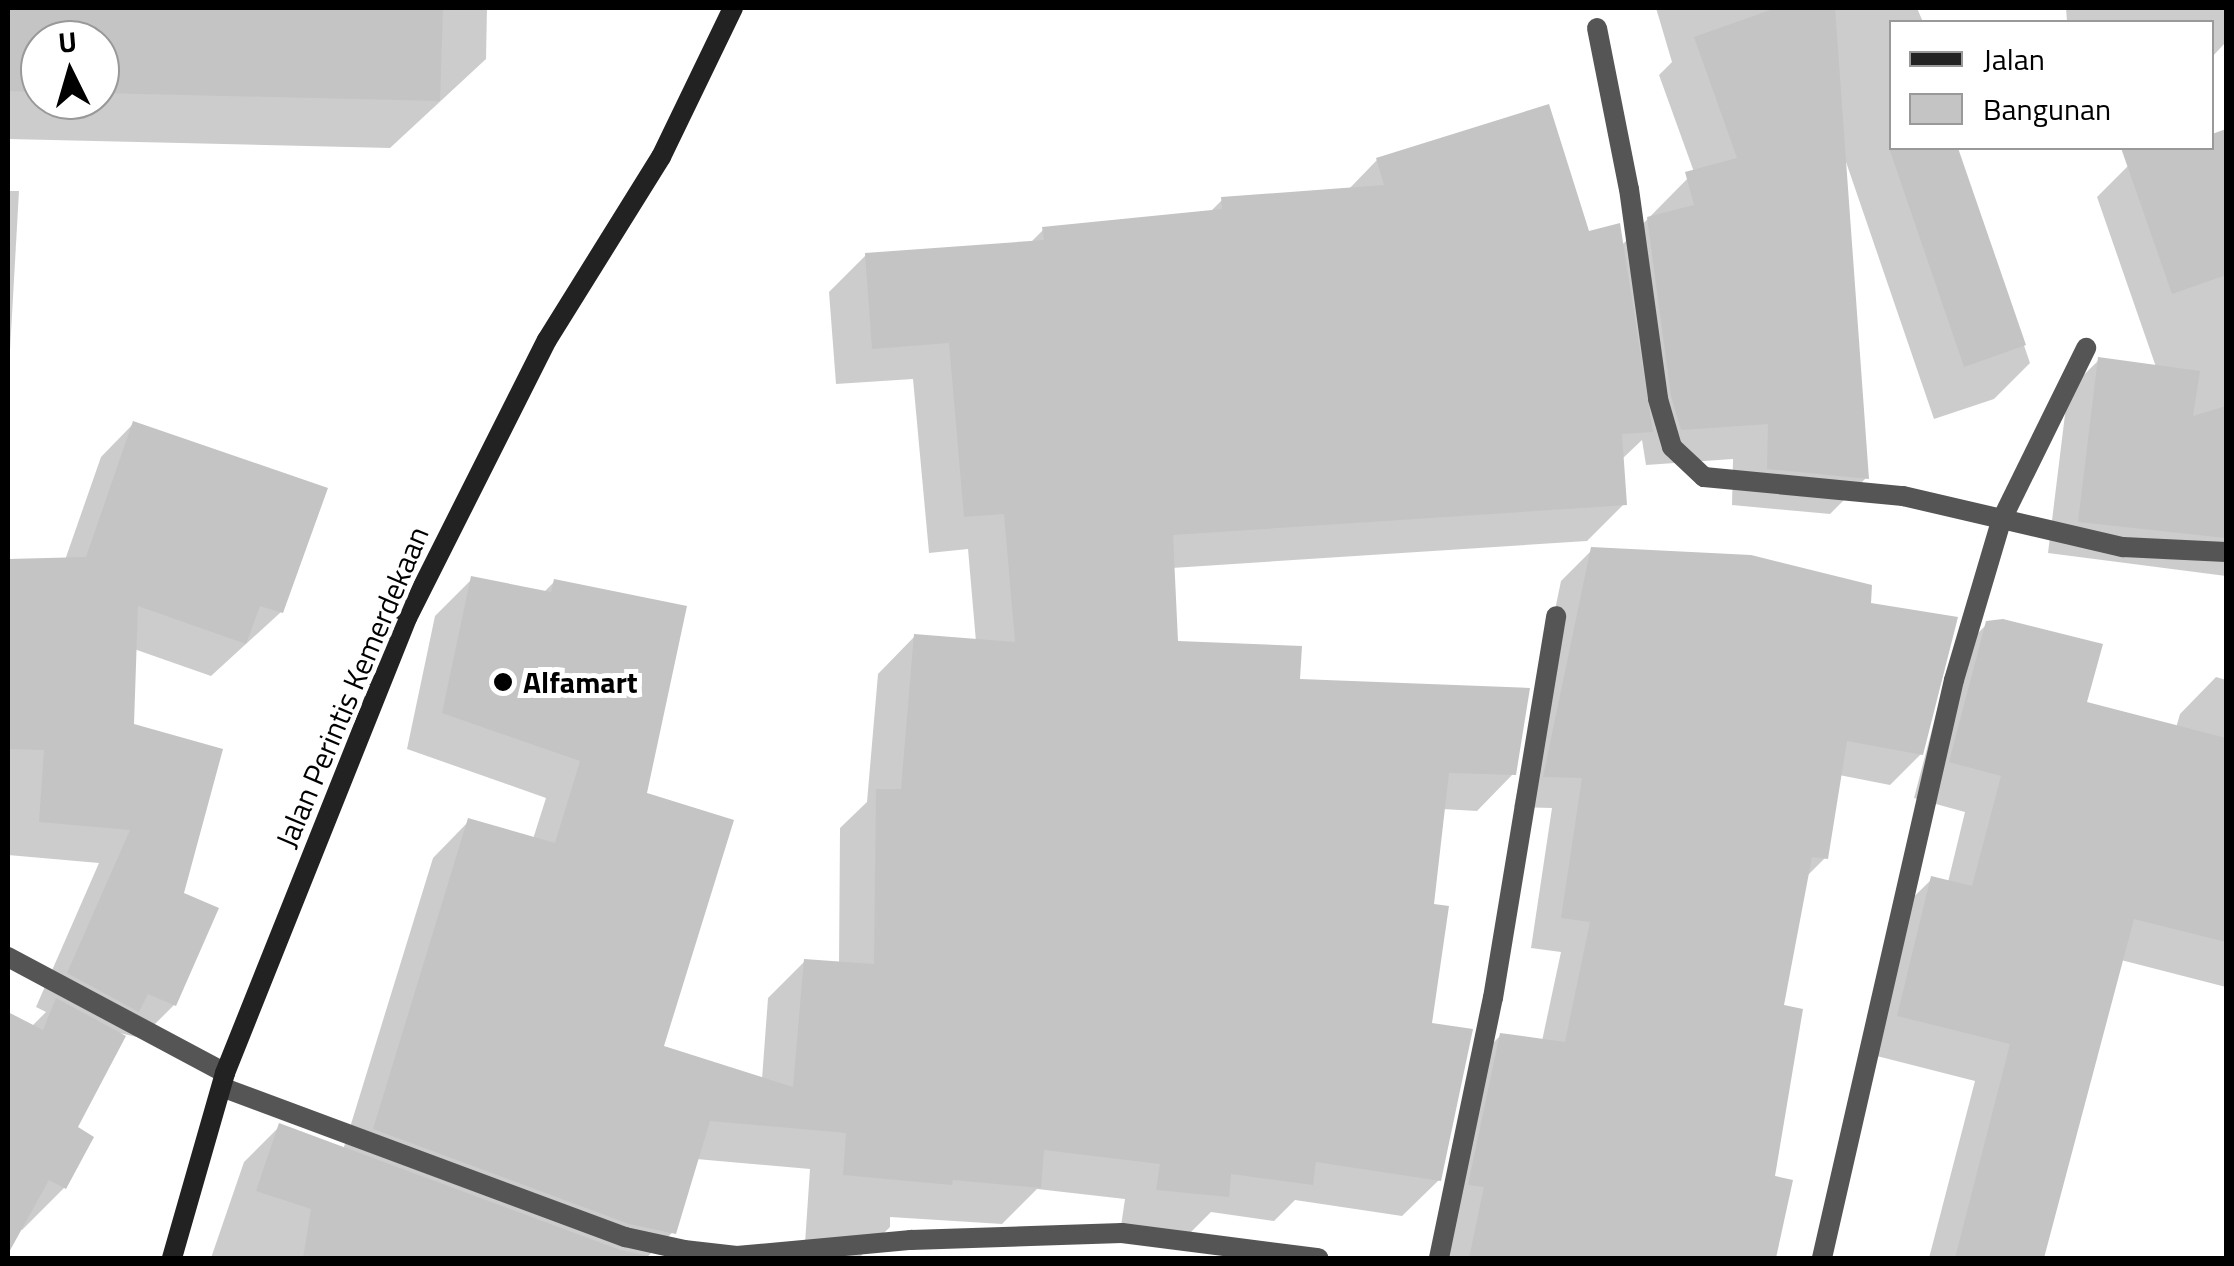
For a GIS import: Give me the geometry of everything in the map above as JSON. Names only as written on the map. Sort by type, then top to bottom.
[{"type":"street","name":"Jalan Perintis Kemerdekaan","points":[[172,1258],[225,1081],[407,618],[547,340],[661,156],[734,8]]},
{"type":"street","points":[[1597,28],[1672,447],[1704,477],[1903,496],[2123,547],[2226,552]]},
{"type":"street","points":[[1822,1258],[1954,680],[2001,521],[2086,348]]},
{"type":"street","points":[[1438,1258],[1493,998],[1556,616]]},
{"type":"street","points":[[8,957],[225,1081],[624,1237],[736,1256],[911,1240],[1122,1234],[1318,1258]]},
{"type":"building","points":[[8,8],[443,8],[440,101],[120,93],[120,20],[20,20],[20,91],[8,91]]},
{"type":"building","points":[[1776,8],[1835,8],[1869,479],[1767,469],[1768,424],[1681,430],[1671,396],[1647,217],[1694,205],[1685,172],[1737,158],[1694,37]]},
{"type":"building","points":[[1549,104],[1589,231],[1620,223],[1653,432],[1622,434],[1627,505],[1173,535],[1178,641],[1302,646],[1300,679],[1530,688],[1516,775],[1449,773],[1434,904],[1449,906],[1432,1023],[1473,1029],[1441,1181],[1316,1162],[1313,1185],[1231,1174],[1229,1197],[1156,1190],[1160,1164],[1044,1150],[1041,1188],[953,1180],[952,1185],[843,1175],[846,1133],[710,1121],[676,1234],[629,1224],[373,1129],[468,818],[555,843],[580,761],[442,713],[471,576],[551,592],[554,579],[687,606],[647,793],[734,820],[664,1046],[793,1087],[804,959],[874,964],[876,789],[901,789],[914,634],[1015,642],[1004,514],[964,517],[949,343],[872,349],[865,253],[1044,240],[1042,227],[1222,209],[1221,197],[1384,185],[1376,158]]},
{"type":"building","points":[[2226,129],[2226,275],[2172,294],[2122,150],[2214,150],[2214,133]]},
{"type":"building","points":[[1890,150],[1959,150],[2026,345],[1964,367]]},
{"type":"building","points":[[2098,357],[2200,371],[2193,416],[2226,406],[2226,538],[2078,522]]},
{"type":"building","points":[[133,421],[328,488],[283,613],[260,606],[246,644],[138,606],[134,724],[223,749],[184,893],[219,908],[176,1006],[148,994],[139,1012],[67,973],[130,830],[39,822],[44,750],[8,749],[8,559],[86,557]]},
{"type":"building","points":[[1591,547],[1751,555],[1872,585],[1871,603],[1958,617],[1923,755],[1847,741],[1828,859],[1812,857],[1784,1005],[1803,1009],[1775,1176],[1793,1180],[1776,1258],[1469,1258],[1484,1187],[1468,1185],[1500,1033],[1565,1042],[1590,922],[1561,918],[1582,778],[1543,777]]},
{"type":"building","points":[[2003,619],[2103,644],[2087,702],[2226,738],[2226,942],[2134,919],[2044,1258],[1955,1258],[2010,1044],[1897,1016],[1931,876],[1972,886],[2001,776],[1949,762],[1986,621]]},
{"type":"building","points":[[56,998],[126,1036],[78,1127],[94,1137],[66,1189],[49,1180],[8,1254],[8,1012],[43,1030]]},
{"type":"building","points":[[279,1123],[620,1250],[659,1258],[303,1258],[311,1209],[256,1191]]},
{"type":"place","name":"Alfamart","points":[[503,682]]}]
